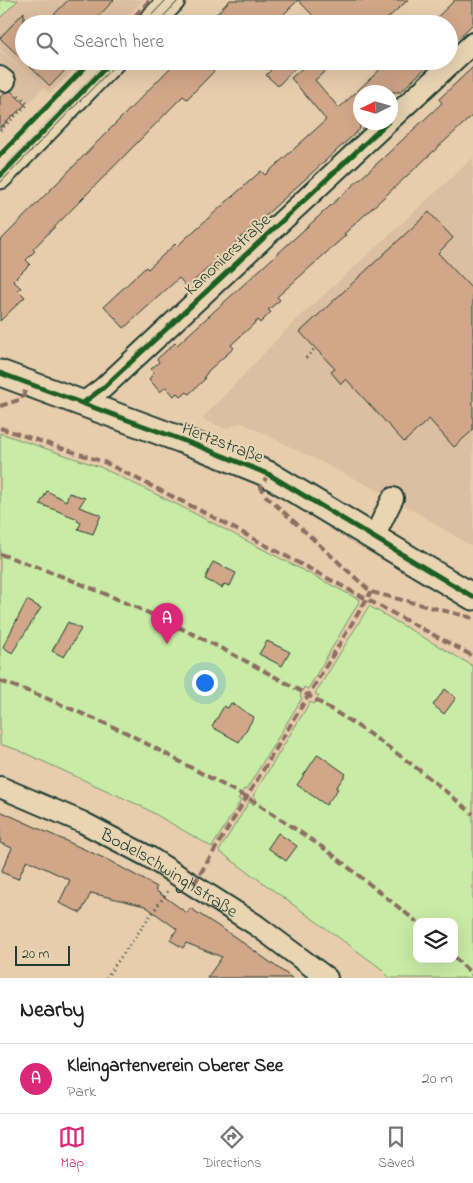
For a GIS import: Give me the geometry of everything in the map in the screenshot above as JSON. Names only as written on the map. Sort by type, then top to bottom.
[{"type":"main road","points":[[158,15],[172,0]]},
{"type":"main road","points":[[0,176],[103,70]]},
{"type":"main road","name":"Hertzstraße","points":[[0,374],[83,403],[268,474],[473,597]]},
{"type":"street","name":"Kanonierstraße","points":[[458,57],[473,43]]},
{"type":"street","name":"Kanonierstraße","points":[[398,113],[444,70]]},
{"type":"street","name":"Kanonierstraße","points":[[83,403],[103,388],[379,130]]},
{"type":"street","points":[[374,537],[393,498]]},
{"type":"street","name":"Bodelschwinghstraße","points":[[0,787],[97,829],[141,852],[256,925],[327,978]]},
{"type":"path","points":[[0,130],[28,104],[2,79]]},
{"type":"path","points":[[11,118],[18,125]]},
{"type":"path","points":[[306,358],[316,348]]},
{"type":"path","points":[[106,978],[180,876]]},
{"type":"shaded area","points":[[0,0],[143,0],[128,15],[15,15],[15,63],[0,49]]},
{"type":"shaded area","points":[[0,51],[15,64],[15,70],[22,70],[42,87],[23,70],[73,70],[50,93],[43,88],[0,132]]},
{"type":"shaded area","points":[[473,158],[473,547],[393,498],[241,422],[226,429],[202,419],[289,327]]},
{"type":"green space","points":[[0,0],[18,0],[0,18]]},
{"type":"green space","points":[[0,433],[100,467],[180,506],[360,600],[308,689],[304,687],[300,696],[302,698],[246,790],[244,789],[238,799],[241,800],[212,847],[143,807],[18,750],[0,744]]},
{"type":"green space","points":[[369,606],[473,666],[473,978],[390,978],[378,966],[219,851],[249,802],[253,805],[257,799],[253,796],[310,702],[314,704],[319,696],[315,694]]},
{"type":"building","points":[[68,0],[114,0],[100,15],[54,15]]},
{"type":"building","points":[[230,0],[298,0],[283,15],[216,15]]},
{"type":"building","points":[[298,0],[408,0],[391,15],[312,15]]},
{"type":"building","points":[[455,0],[473,0],[473,24],[458,38],[458,15],[439,15]]},
{"type":"building","points":[[15,22],[15,52],[0,38]]},
{"type":"building","points":[[473,67],[473,115],[344,234],[346,235],[277,297],[280,300],[268,310],[271,312],[260,323],[258,320],[231,345],[234,348],[209,370],[204,377],[205,379],[189,394],[187,392],[181,397],[177,393],[174,396],[166,387],[160,392],[149,379],[154,373],[151,369],[159,362],[157,359],[175,343],[177,345],[383,158],[442,103],[439,99]]},
{"type":"building","points":[[33,70],[65,70],[50,86]]},
{"type":"building","points":[[168,70],[215,70],[187,99],[183,96],[33,249],[35,251],[26,260],[30,264],[13,281],[21,288],[18,290],[25,297],[0,321],[0,241]]},
{"type":"building","points":[[271,70],[293,70],[278,86],[266,75]]},
{"type":"building","points":[[300,70],[327,70],[315,80],[339,108],[353,95],[353,130],[359,130],[187,287],[179,278],[124,328],[104,306],[146,267],[148,269],[175,244],[177,246],[261,171],[265,175],[326,120],[291,78]]},
{"type":"building","points":[[379,70],[423,70],[398,92],[398,85],[363,85]]},
{"type":"building","points":[[11,91],[25,105],[0,128],[0,97]]},
{"type":"building","points":[[429,212],[453,238],[438,253],[473,290],[473,430],[454,447],[429,419],[404,442],[346,379],[341,384],[331,372],[335,369],[300,332]]},
{"type":"building","points":[[47,491],[66,501],[69,493],[85,498],[79,507],[101,515],[93,534],[78,529],[81,523],[77,521],[78,519],[40,504]]},
{"type":"building","points":[[213,562],[236,573],[230,586],[224,584],[222,588],[205,579]]},
{"type":"building","points":[[27,600],[41,608],[12,653],[3,647]]},
{"type":"building","points":[[68,622],[81,629],[64,657],[52,651]]},
{"type":"building","points":[[267,641],[290,652],[282,666],[259,654]]},
{"type":"building","points":[[445,689],[456,698],[444,714],[433,705]]},
{"type":"building","points":[[231,703],[254,717],[239,742],[212,727],[224,706],[228,708]]},
{"type":"building","points":[[318,754],[346,774],[326,805],[297,785]]},
{"type":"building","points":[[0,811],[108,860],[157,887],[155,890],[187,913],[190,908],[235,937],[292,978],[207,978],[222,957],[186,943],[183,948],[170,940],[177,929],[145,906],[91,893],[81,913],[59,903],[70,880],[27,860],[18,879],[1,872],[12,848],[0,843]]},
{"type":"building","points":[[278,833],[297,846],[286,861],[268,848]]},
{"type":"tram line","points":[[152,15],[166,0]]},
{"type":"tram line","points":[[165,15],[179,0]]},
{"type":"tram line","points":[[0,171],[98,70]]},
{"type":"tram line","points":[[0,183],[110,70]]},
{"type":"marked path","points":[[136,15],[150,0]]},
{"type":"marked path","points":[[0,406],[22,399],[28,383]]},
{"type":"marked path","points":[[0,428],[104,462],[211,516],[473,656]]},
{"type":"marked path","points":[[268,474],[261,487],[266,496],[371,592],[473,618]]},
{"type":"marked path","points":[[0,554],[129,604],[191,633],[272,675],[328,707],[382,742],[473,814]]},
{"type":"marked path","points":[[194,884],[371,592]]},
{"type":"marked path","points":[[0,681],[41,696],[125,732],[255,802],[328,851],[413,919]]},
{"type":"marked path","points":[[458,961],[473,975]]},
{"type":"cycle path","points":[[0,155],[82,70]]},
{"type":"cycle path","points":[[0,176],[103,70]]},
{"type":"cycle path","points":[[83,403],[103,388],[379,130]]},
{"type":"cycle path","points":[[0,373],[201,447],[268,474],[473,597]]},
{"type":"place","name":"Kleingartenverein Oberer See","points":[[167,644]]}]
